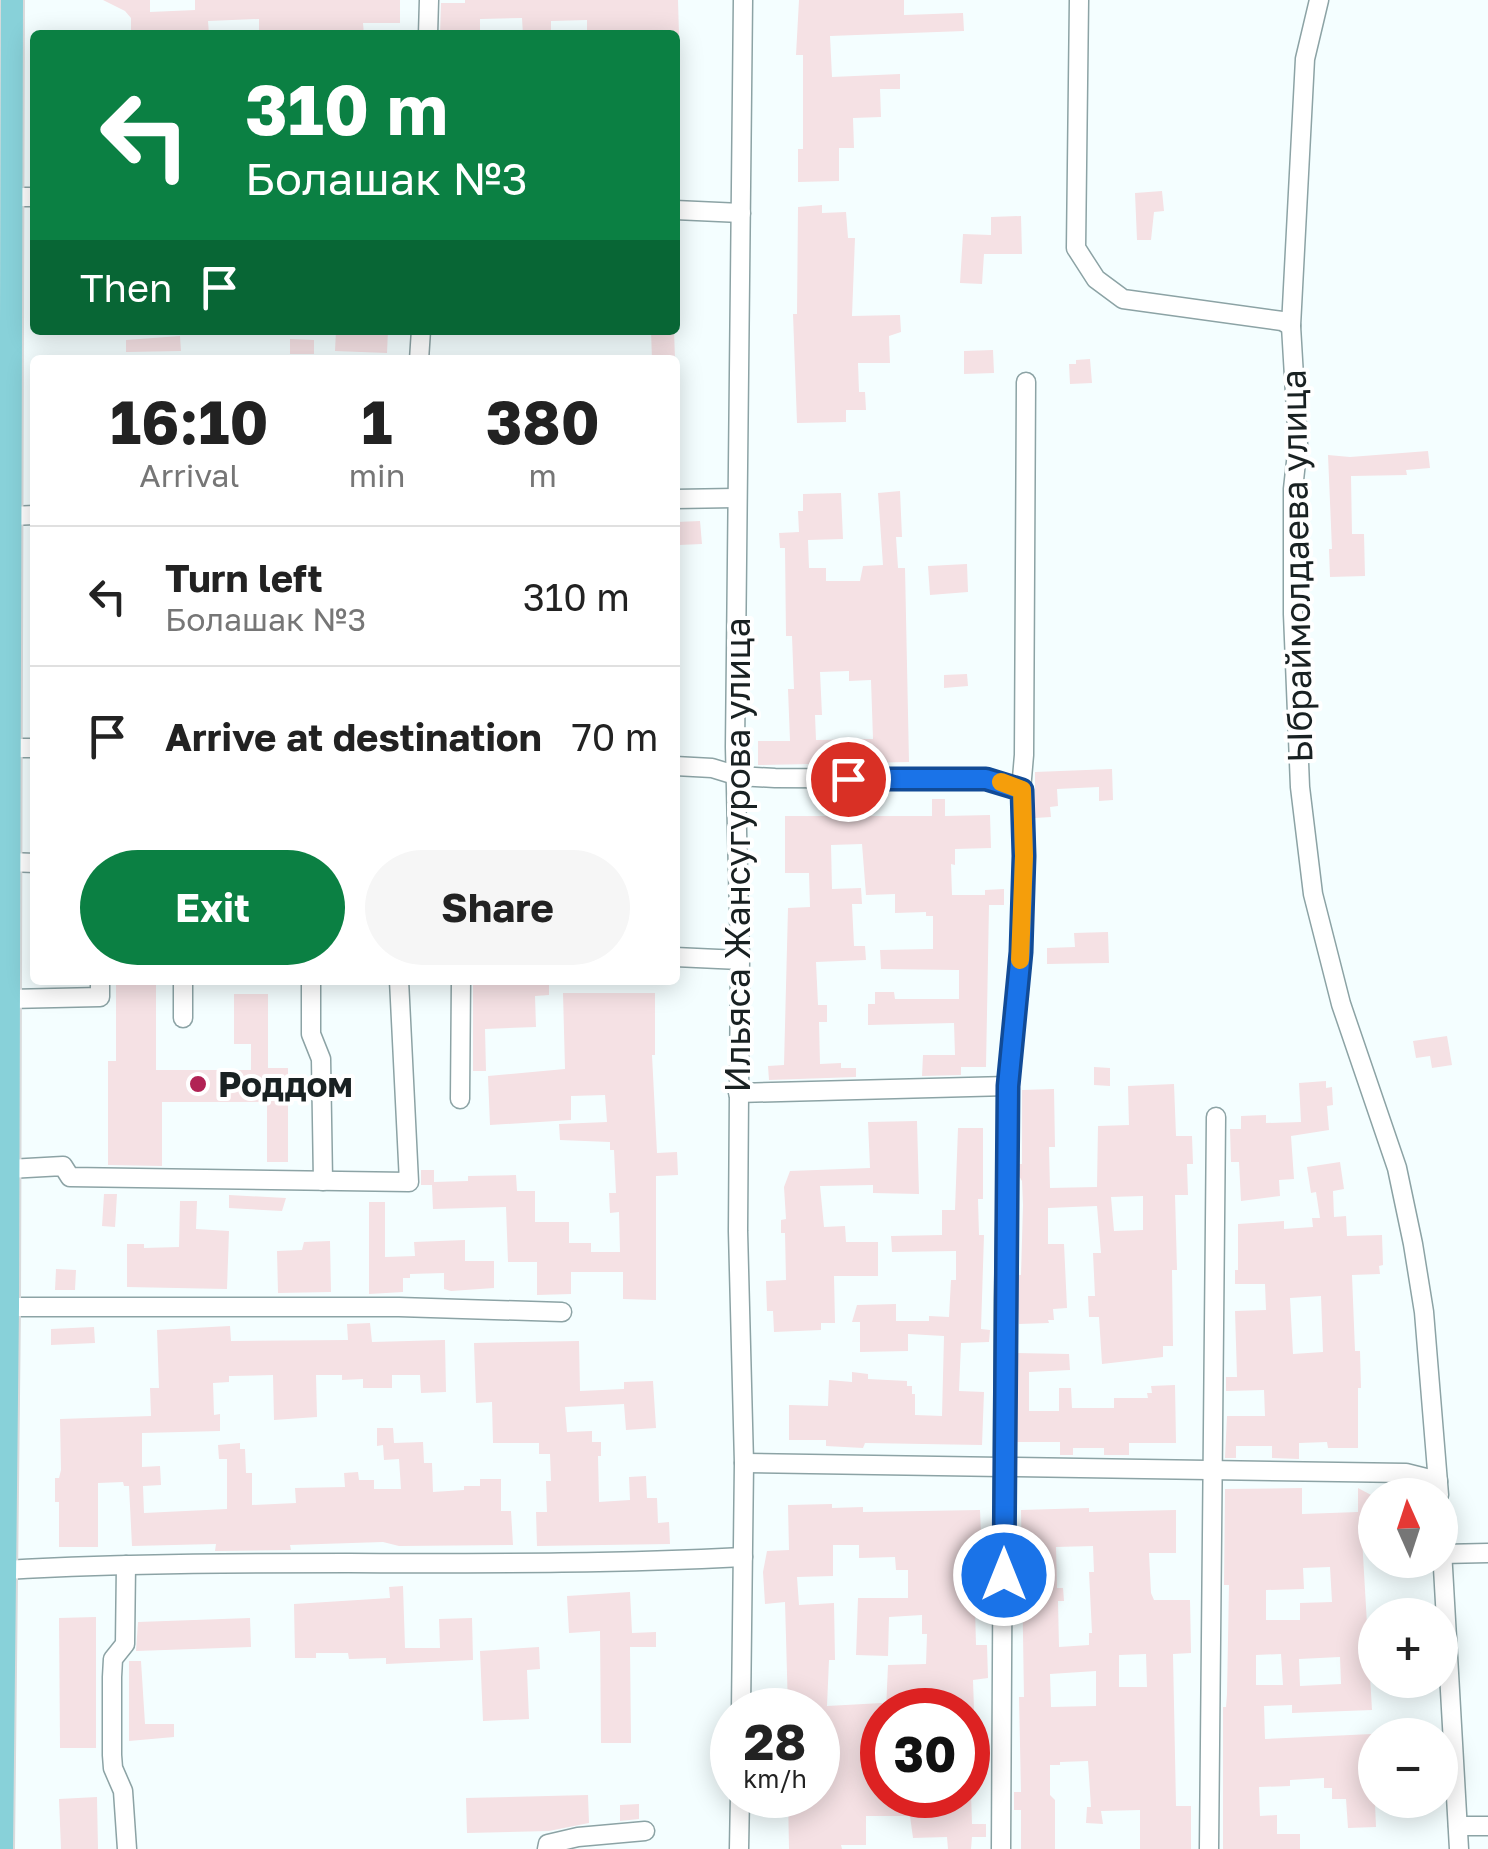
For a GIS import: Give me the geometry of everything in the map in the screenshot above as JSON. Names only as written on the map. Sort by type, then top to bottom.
[{"type":"main road","points":[[2,1849],[9,748],[23,515],[10,197],[12,0]]},
{"type":"street","points":[[428,30],[429,0]]},
{"type":"street","name":"Ильяса Жансугурова улица","points":[[741,1688],[744,1463],[738,776],[734,747],[743,0]]},
{"type":"street","points":[[1078,0],[1076,248],[1096,279],[1123,300],[1282,321],[1291,326]]},
{"type":"street","name":"Ыбраймолдаева улица","points":[[1319,0],[1305,59],[1291,326],[1298,444],[1293,489],[1293,614],[1300,788],[1314,894],[1341,1004],[1398,1168],[1419,1278],[1437,1478]]},
{"type":"street","points":[[10,197],[30,197]]},
{"type":"street","points":[[680,210],[741,213]]},
{"type":"street","points":[[1002,1849],[1008,1086],[1021,952],[1024,856],[1021,790],[1026,382]]},
{"type":"street","points":[[680,500],[735,498]]},
{"type":"street","points":[[9,748],[30,748]]},
{"type":"street","points":[[680,766],[712,768],[738,776],[986,779],[1021,790]]},
{"type":"street","points":[[9,862],[30,863]]},
{"type":"street","points":[[680,957],[740,960]]},
{"type":"street","points":[[9,998],[100,997],[100,985]]},
{"type":"street","points":[[183,985],[183,1018]]},
{"type":"street","points":[[311,985],[311,1034],[322,1059],[323,1181]]},
{"type":"street","points":[[6,1165],[63,1166],[70,1177],[409,1182],[399,985]]},
{"type":"street","points":[[460,1100],[461,985]]},
{"type":"street","points":[[738,1093],[1008,1086]]},
{"type":"street","points":[[1209,1849],[1216,1117]]},
{"type":"street","points":[[8,1307],[261,1306],[562,1312]]},
{"type":"street","points":[[744,1463],[1406,1473],[1417,1478]]},
{"type":"street","points":[[1458,1554],[1488,1553]]},
{"type":"street","points":[[6,1570],[743,1557]]},
{"type":"street","points":[[126,1565],[124,1644],[114,1659],[112,1676],[112,1768],[123,1791],[126,1849]]},
{"type":"street","points":[[1443,1578],[1459,1849]]},
{"type":"street","points":[[739,1849],[740,1818]]},
{"type":"street","points":[[1458,1826],[1488,1826]]},
{"type":"street","points":[[546,1849],[548,1844],[578,1837],[645,1830]]},
{"type":"building","points":[[103,0],[150,0],[150,12],[195,10],[195,0],[400,0],[400,23],[363,23],[364,30],[259,30],[259,19],[208,21],[209,30],[131,30],[131,18]]},
{"type":"building","points":[[678,0],[679,30],[587,30],[587,20],[551,21],[551,30],[523,30],[522,18],[480,19],[480,30],[440,30],[441,3]]},
{"type":"building","points":[[799,0],[904,0],[904,15],[963,13],[964,31],[830,36],[832,77],[900,74],[900,89],[880,89],[881,117],[853,118],[854,148],[839,148],[839,181],[798,182],[798,149],[803,149],[803,55],[796,55]]},
{"type":"building","points":[[1162,191],[1164,211],[1154,212],[1151,240],[1137,240],[1135,193]]},
{"type":"building","points":[[822,205],[822,213],[846,212],[848,238],[855,238],[852,316],[900,315],[901,332],[889,336],[890,363],[858,363],[859,392],[865,392],[866,410],[846,410],[846,422],[797,423],[793,314],[797,314],[798,207]]},
{"type":"building","points":[[1021,216],[1022,254],[984,254],[982,284],[960,283],[963,234],[991,235],[991,217]]},
{"type":"building","points":[[336,335],[388,335],[387,353],[335,351]]},
{"type":"building","points":[[651,335],[674,335],[675,355],[652,355]]},
{"type":"building","points":[[180,336],[181,351],[126,352],[126,340]]},
{"type":"building","points":[[290,339],[314,340],[314,354],[290,354]]},
{"type":"building","points":[[993,350],[994,373],[964,374],[964,351]]},
{"type":"building","points":[[1090,359],[1092,383],[1070,384],[1069,364]]},
{"type":"building","points":[[1428,451],[1430,468],[1406,470],[1407,475],[1351,476],[1352,534],[1364,534],[1365,576],[1330,577],[1328,455]]},
{"type":"building","points":[[900,491],[902,537],[896,537],[898,568],[905,568],[909,762],[758,765],[758,741],[790,741],[788,689],[794,689],[792,636],[786,636],[785,548],[780,548],[779,533],[799,532],[798,511],[803,511],[803,494],[841,493],[843,539],[808,540],[809,568],[826,568],[826,581],[860,581],[863,566],[883,565],[878,493]],"holes":[[[849,671],[849,681],[871,680],[873,739],[816,740],[815,715],[822,715],[820,672]]]},
{"type":"building","points":[[700,521],[702,544],[680,545],[680,522]]},
{"type":"building","points":[[967,564],[968,592],[930,595],[928,566]]},
{"type":"building","points":[[967,674],[968,686],[944,688],[944,675]]},
{"type":"building","points":[[1112,769],[1113,800],[1099,801],[1099,787],[1057,789],[1058,806],[1050,807],[1051,817],[1035,818],[1035,772]]},
{"type":"building","points":[[932,799],[945,799],[945,816],[990,815],[991,848],[955,849],[955,865],[951,864],[952,895],[985,895],[985,890],[1004,889],[1004,905],[989,905],[986,1067],[961,1067],[961,1075],[922,1076],[923,1055],[955,1055],[954,1023],[868,1025],[868,1004],[875,1004],[875,992],[894,992],[895,999],[959,999],[959,970],[881,969],[880,950],[933,949],[933,916],[926,916],[926,912],[895,913],[895,894],[866,895],[862,844],[831,845],[832,889],[861,888],[862,904],[852,904],[854,946],[865,946],[866,960],[816,962],[818,1005],[827,1005],[827,1022],[819,1022],[820,1064],[841,1063],[841,1068],[856,1068],[856,1077],[769,1080],[768,1066],[784,1065],[788,908],[810,907],[809,873],[785,873],[785,816],[932,816]]},
{"type":"building","points":[[1108,932],[1109,963],[1047,964],[1047,948],[1075,947],[1074,933]]},
{"type":"building","name":"Роддом","points":[[116,985],[156,985],[156,1070],[251,1070],[251,1044],[234,1044],[234,994],[268,994],[268,1068],[288,1068],[288,1162],[267,1162],[267,1102],[162,1102],[162,1166],[108,1165],[108,1061],[116,1061]]},
{"type":"building","points":[[473,985],[549,985],[549,995],[535,996],[536,1027],[485,1029],[486,1071],[473,1071]]},
{"type":"building","points":[[563,993],[655,993],[652,1055],[657,1153],[677,1152],[678,1175],[656,1176],[656,1300],[623,1299],[623,1272],[571,1272],[571,1294],[537,1295],[537,1262],[508,1262],[506,1207],[433,1209],[432,1185],[421,1185],[421,1170],[434,1170],[434,1182],[468,1181],[468,1176],[516,1175],[517,1191],[535,1191],[535,1222],[569,1222],[569,1243],[591,1243],[591,1252],[620,1252],[619,1212],[610,1213],[609,1193],[616,1193],[614,1150],[610,1150],[610,1142],[560,1140],[559,1124],[607,1122],[605,1095],[571,1096],[571,1120],[490,1125],[488,1076],[565,1069]]},
{"type":"building","points":[[1447,1036],[1452,1065],[1432,1068],[1430,1056],[1416,1058],[1413,1041]]},
{"type":"building","points":[[1094,1067],[1110,1068],[1110,1086],[1094,1085]]},
{"type":"building","points":[[1326,1081],[1326,1088],[1332,1087],[1333,1105],[1327,1106],[1329,1130],[1291,1136],[1294,1179],[1279,1180],[1280,1196],[1241,1201],[1239,1162],[1231,1162],[1230,1129],[1241,1129],[1241,1116],[1266,1115],[1266,1123],[1301,1122],[1299,1083]]},
{"type":"building","points":[[1174,1084],[1176,1136],[1192,1136],[1193,1164],[1187,1164],[1188,1195],[1175,1195],[1173,1346],[1163,1346],[1163,1357],[1102,1364],[1099,1317],[1089,1317],[1088,1296],[1095,1296],[1093,1253],[1101,1253],[1097,1206],[1048,1208],[1048,1244],[1064,1244],[1067,1308],[1053,1309],[1054,1320],[1048,1320],[1049,1323],[1019,1324],[1022,1090],[1054,1089],[1055,1147],[1049,1147],[1050,1188],[1097,1187],[1098,1126],[1129,1125],[1128,1086]],"holes":[[[1143,1196],[1143,1230],[1114,1231],[1111,1197]]]},
{"type":"building","points":[[917,1121],[919,1194],[873,1193],[873,1185],[820,1186],[824,1227],[845,1226],[846,1242],[878,1242],[878,1276],[834,1276],[835,1323],[821,1323],[821,1330],[774,1332],[773,1311],[767,1311],[766,1281],[786,1280],[781,1220],[786,1219],[784,1187],[790,1171],[870,1168],[868,1122]]},
{"type":"building","points":[[958,1128],[983,1128],[983,1199],[978,1199],[979,1235],[984,1235],[981,1329],[990,1330],[989,1342],[961,1343],[959,1391],[984,1392],[982,1445],[865,1443],[863,1448],[826,1446],[826,1440],[789,1440],[789,1405],[828,1406],[829,1380],[852,1382],[852,1372],[868,1374],[868,1379],[907,1381],[915,1394],[915,1415],[942,1416],[944,1336],[908,1334],[908,1351],[860,1352],[860,1322],[852,1322],[857,1305],[896,1304],[896,1321],[949,1317],[951,1280],[956,1280],[956,1251],[892,1252],[891,1236],[942,1235],[942,1210],[955,1210]]},
{"type":"building","points":[[1340,1162],[1344,1189],[1333,1191],[1334,1217],[1346,1216],[1347,1236],[1382,1235],[1380,1274],[1352,1275],[1355,1351],[1360,1351],[1358,1448],[1328,1448],[1327,1442],[1299,1443],[1299,1459],[1272,1458],[1272,1446],[1236,1446],[1236,1458],[1225,1458],[1227,1416],[1265,1416],[1264,1390],[1226,1391],[1226,1377],[1237,1377],[1235,1311],[1266,1310],[1265,1284],[1235,1284],[1238,1224],[1284,1221],[1284,1229],[1313,1227],[1312,1218],[1320,1218],[1307,1167]],"holes":[[[1321,1296],[1323,1352],[1293,1354],[1290,1298]]]},
{"type":"building","points":[[104,1194],[117,1194],[115,1227],[102,1226]]},
{"type":"building","points":[[229,1195],[286,1198],[282,1211],[229,1208]]},
{"type":"building","points":[[180,1201],[197,1201],[196,1229],[229,1231],[227,1289],[127,1287],[127,1244],[144,1244],[144,1248],[179,1247]]},
{"type":"building","points":[[369,1202],[385,1202],[385,1257],[415,1256],[414,1242],[465,1240],[465,1261],[494,1261],[494,1288],[451,1291],[444,1289],[444,1273],[410,1274],[410,1278],[403,1278],[403,1292],[369,1294]]},
{"type":"building","points":[[330,1241],[331,1292],[278,1293],[277,1251],[302,1250],[304,1242]]},
{"type":"building","points":[[56,1269],[76,1270],[75,1290],[55,1290]]},
{"type":"building","points":[[370,1323],[372,1342],[445,1340],[446,1392],[421,1393],[420,1375],[392,1375],[392,1388],[363,1388],[363,1379],[316,1375],[317,1417],[274,1420],[273,1375],[229,1376],[229,1382],[213,1383],[214,1415],[220,1414],[220,1431],[142,1433],[142,1467],[160,1466],[161,1485],[143,1486],[144,1513],[227,1509],[227,1459],[219,1459],[218,1445],[240,1443],[240,1449],[245,1449],[246,1473],[252,1473],[252,1505],[296,1503],[295,1488],[345,1487],[344,1473],[358,1472],[359,1480],[374,1480],[374,1489],[401,1489],[399,1459],[384,1460],[383,1445],[377,1446],[377,1428],[393,1428],[394,1443],[423,1442],[424,1463],[432,1463],[433,1492],[480,1486],[480,1479],[501,1479],[501,1511],[511,1511],[513,1545],[399,1546],[383,1542],[290,1545],[291,1550],[215,1551],[216,1544],[132,1546],[129,1486],[123,1482],[98,1483],[98,1547],[59,1547],[55,1478],[59,1478],[61,1470],[60,1419],[151,1416],[150,1388],[159,1388],[157,1330],[230,1326],[231,1341],[348,1340],[347,1324]]},
{"type":"building","points":[[94,1327],[95,1343],[51,1345],[51,1329]]},
{"type":"building","points":[[579,1341],[580,1391],[624,1389],[624,1382],[653,1381],[656,1428],[626,1430],[624,1404],[565,1407],[567,1432],[592,1431],[592,1442],[601,1442],[599,1502],[630,1500],[629,1477],[646,1476],[647,1498],[657,1498],[658,1523],[669,1522],[670,1544],[537,1546],[536,1512],[547,1512],[550,1454],[539,1454],[539,1443],[493,1443],[492,1402],[476,1403],[474,1343]]},
{"type":"building","points":[[1016,1353],[1069,1354],[1070,1370],[1029,1372],[1029,1411],[1059,1411],[1059,1388],[1071,1388],[1072,1408],[1114,1408],[1114,1398],[1148,1398],[1151,1386],[1175,1385],[1176,1443],[1129,1443],[1129,1455],[1104,1455],[1104,1448],[1073,1448],[1073,1455],[1060,1455],[1060,1442],[1016,1442]]},
{"type":"building","points":[[1302,1488],[1302,1514],[1358,1512],[1358,1578],[1364,1578],[1365,1598],[1358,1598],[1358,1698],[1371,1698],[1372,1710],[1292,1713],[1292,1705],[1264,1706],[1265,1739],[1358,1735],[1358,1818],[1376,1818],[1376,1827],[1348,1828],[1346,1799],[1332,1799],[1332,1788],[1324,1788],[1324,1778],[1290,1780],[1290,1786],[1259,1787],[1260,1816],[1277,1815],[1277,1834],[1300,1834],[1300,1849],[1223,1849],[1223,1707],[1227,1694],[1229,1585],[1224,1585],[1225,1489]],"holes":[[[1330,1567],[1332,1602],[1300,1603],[1300,1620],[1266,1620],[1266,1590],[1304,1589],[1303,1568]],[[1281,1654],[1283,1685],[1256,1685],[1256,1655]],[[1340,1657],[1341,1684],[1300,1686],[1299,1659]]]},
{"type":"building","points":[[832,1504],[832,1508],[863,1507],[863,1512],[980,1510],[982,1559],[990,1559],[990,1608],[975,1608],[976,1645],[987,1645],[988,1678],[973,1680],[973,1688],[887,1688],[888,1665],[926,1664],[927,1634],[922,1634],[922,1615],[889,1617],[888,1656],[856,1655],[858,1598],[908,1598],[908,1570],[896,1570],[895,1557],[859,1558],[859,1545],[833,1545],[833,1576],[797,1577],[799,1605],[834,1603],[835,1660],[829,1660],[828,1688],[787,1688],[785,1602],[765,1604],[763,1572],[767,1551],[789,1550],[788,1505]]},
{"type":"building","points":[[1021,1510],[1176,1510],[1176,1553],[1149,1553],[1154,1600],[1190,1600],[1191,1653],[1173,1654],[1176,1806],[1191,1806],[1191,1849],[1140,1849],[1140,1810],[1101,1811],[1103,1824],[1086,1823],[1087,1807],[1091,1807],[1088,1761],[1050,1765],[1055,1849],[1021,1849],[1021,1810],[1014,1810],[1014,1792],[1021,1792],[1019,1697],[1024,1697]],"holes":[[[1093,1546],[1089,1645],[1059,1647],[1058,1601],[1064,1601],[1063,1588],[1057,1588],[1056,1547]],[[1146,1654],[1147,1687],[1119,1687],[1119,1655]],[[1096,1671],[1096,1706],[1051,1707],[1050,1674]]]},
{"type":"building","points":[[403,1586],[405,1648],[440,1648],[439,1619],[472,1618],[473,1660],[386,1664],[386,1658],[349,1659],[348,1653],[316,1653],[316,1658],[295,1658],[294,1604],[390,1598],[389,1587]]},
{"type":"building","points":[[630,1592],[632,1633],[656,1632],[656,1647],[630,1647],[631,1743],[601,1743],[600,1631],[569,1633],[567,1596]]},
{"type":"building","points":[[96,1617],[96,1748],[60,1748],[59,1618]]},
{"type":"building","points":[[250,1618],[251,1647],[136,1651],[138,1622]]},
{"type":"building","points":[[539,1647],[540,1669],[527,1670],[529,1719],[483,1721],[480,1651]]},
{"type":"building","points":[[129,1661],[141,1661],[145,1724],[174,1724],[174,1737],[129,1741]]},
{"type":"building","points":[[860,1704],[860,1818],[866,1818],[866,1845],[789,1849],[788,1818],[840,1818],[840,1705]]},
{"type":"building","points":[[588,1795],[589,1823],[549,1831],[467,1833],[466,1798]]},
{"type":"building","points":[[97,1797],[98,1849],[61,1849],[59,1799]]},
{"type":"building","points":[[639,1804],[639,1819],[620,1821],[620,1805]]},
{"type":"building","points":[[910,1818],[972,1818],[972,1824],[986,1824],[986,1837],[972,1837],[971,1849],[948,1849],[947,1837],[913,1838]]},
{"type":"slow traffic","points":[[1001,782],[1022,790],[1020,960]]},
{"type":"place","name":"Роддом","points":[[198,1084]]},
{"type":"route","points":[[848,779],[986,779],[1022,790],[1021,952],[1008,1086],[1004,1575]]}]
